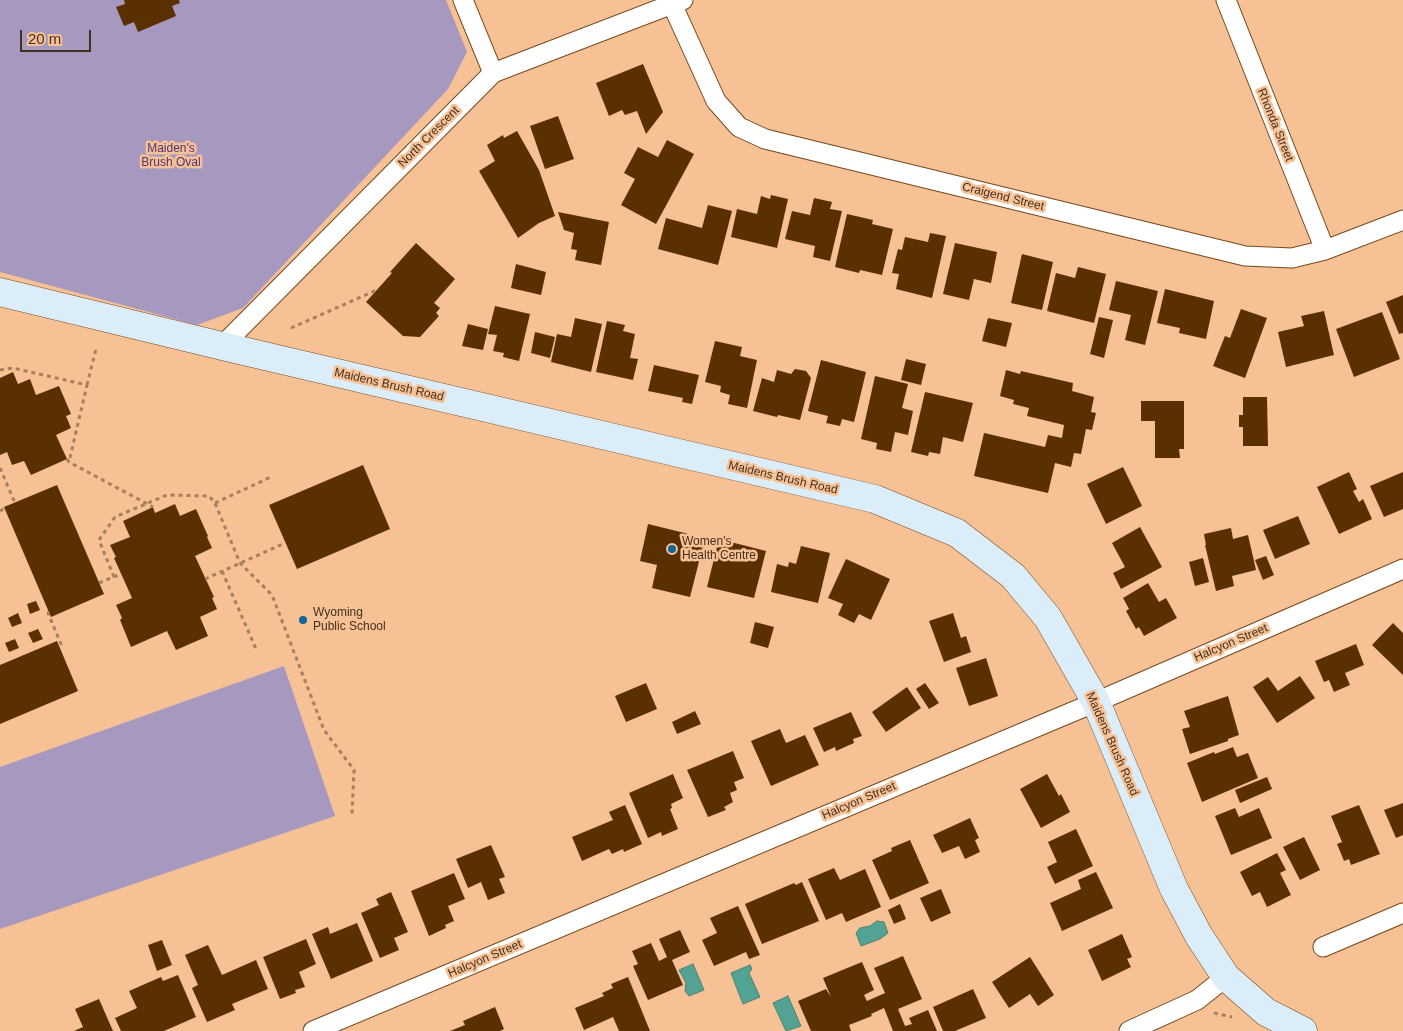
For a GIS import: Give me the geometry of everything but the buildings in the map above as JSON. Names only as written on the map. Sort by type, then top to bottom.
[{"type":"street","points":[[463,0],[493,73]]},
{"type":"street","name":"Rhonda Street","points":[[1226,0],[1325,250]]},
{"type":"street","name":"North Crescent","points":[[222,346],[493,73],[678,2]]},
{"type":"street","name":"Craigend Street","points":[[678,2],[716,101],[739,127],[765,138],[1245,256],[1292,258],[1325,250],[1403,220]]},
{"type":"street","name":"Maidens Brush Road","points":[[0,292],[875,499],[957,534],[1013,576],[1048,618],[1096,702],[1174,889],[1199,936],[1226,978],[1266,1012],[1303,1031]]},
{"type":"street","name":"Halcyon Street","points":[[313,1031],[1096,702],[1403,569]]},
{"type":"street","points":[[1322,948],[1403,912]]},
{"type":"street","points":[[1129,1031],[1197,1000],[1226,978]]},
{"type":"path","points":[[291,328],[379,289]]},
{"type":"path","points":[[96,349],[68,461],[153,507]]},
{"type":"path","points":[[0,370],[13,368],[87,385]]},
{"type":"path","points":[[0,468],[15,503]]},
{"type":"path","points":[[215,503],[271,477]]},
{"type":"path","points":[[114,577],[99,540],[115,517],[168,495],[209,496],[215,503],[240,563],[272,595],[324,730],[354,770],[352,815]]},
{"type":"path","points":[[0,511],[5,508]]},
{"type":"path","points":[[205,579],[285,543]]},
{"type":"path","points":[[222,571],[256,650]]},
{"type":"path","points":[[99,583],[121,574]]},
{"type":"path","points":[[49,612],[61,644],[59,646]]},
{"type":"path","points":[[1211,1012],[1234,1018]]},
{"type":"green space","name":"Maiden's Brush Oval","points":[[0,0],[446,0],[467,52],[448,89],[243,308],[197,325],[0,272]]},
{"type":"green space","points":[[284,666],[335,816],[0,929],[0,767]]},
{"type":"water","points":[[877,921],[884,922],[888,933],[880,939],[861,946],[856,933],[860,928],[870,926]]},
{"type":"water","points":[[693,964],[704,990],[689,996],[685,991],[686,983],[679,970]]},
{"type":"water","points":[[750,965],[752,969],[749,973],[760,997],[743,1004],[731,973]]},
{"type":"water","points":[[788,996],[801,1026],[786,1031],[773,1003]]},
{"type":"place","name":"Women's Health Centre","points":[[672,549]]},
{"type":"place","name":"Wyoming Public School","points":[[303,620]]}]
